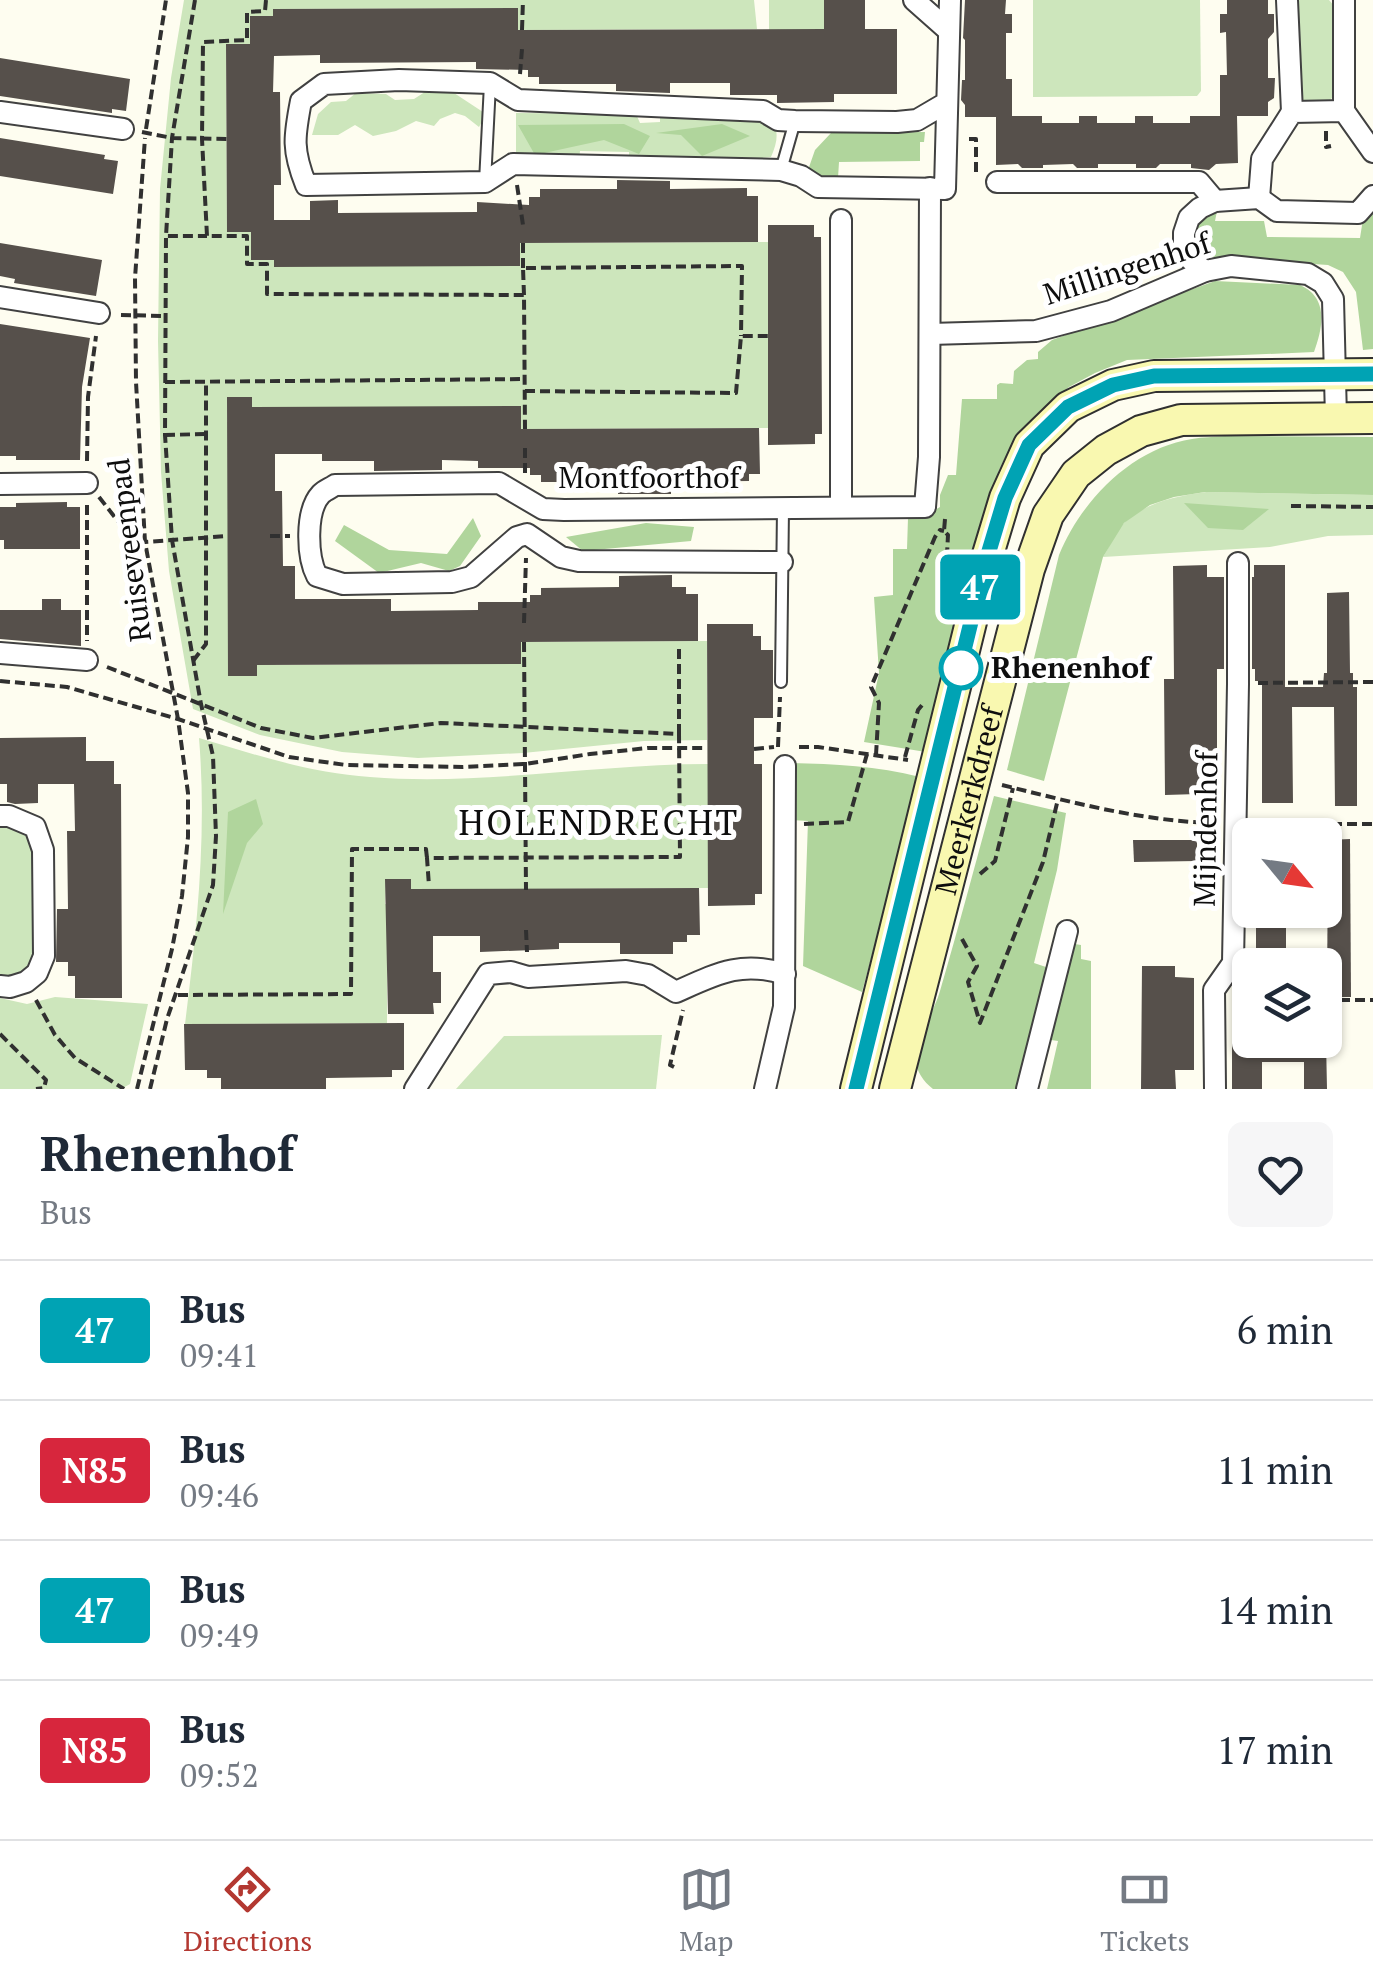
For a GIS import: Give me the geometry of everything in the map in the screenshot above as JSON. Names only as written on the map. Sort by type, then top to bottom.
[{"type":"main road","name":"Meerkerkdreef","points":[[856,1089],[986,561],[1005,498],[1029,445],[1068,407],[1113,385],[1154,376],[1373,374]]},
{"type":"main road","name":"Meerkerkdreef","points":[[895,1089],[1029,568],[1048,515],[1076,474],[1140,430],[1181,420],[1373,418]]},
{"type":"street","points":[[914,0],[949,30]]},
{"type":"street","points":[[946,103],[916,120],[795,122],[778,120],[764,110],[518,100],[490,83],[399,80],[324,84],[301,101],[294,138],[297,162],[306,184],[485,182],[514,164],[781,170],[818,187],[944,189],[950,0]]},
{"type":"street","points":[[1259,198],[1262,160],[1292,112],[1287,0]]},
{"type":"street","points":[[1344,0],[1344,110],[1373,152]]},
{"type":"street","points":[[1292,112],[1344,110]]},
{"type":"street","points":[[0,112],[123,130]]},
{"type":"street","name":"Millingenhof","points":[[998,182],[1199,182],[1215,201]]},
{"type":"street","points":[[841,220],[842,506],[925,506],[930,188]]},
{"type":"street","points":[[1205,271],[1184,249],[1184,232],[1188,218],[1215,201],[1259,198],[1277,211],[1358,213],[1373,196]]},
{"type":"street","name":"Millingenhof","points":[[930,334],[1036,331],[1111,311],[1205,271],[1231,266],[1308,274],[1322,282],[1332,299],[1336,418]]},
{"type":"street","points":[[0,297],[100,313]]},
{"type":"street","points":[[0,484],[88,483]]},
{"type":"street","name":"Montfoorthof","points":[[782,562],[579,562],[561,557],[527,534],[471,576],[452,582],[343,584],[318,576],[311,563],[310,536],[313,507],[321,494],[336,484],[498,483],[543,509],[842,506]]},
{"type":"street","name":"Mijndenhof","points":[[1236,818],[1238,563]]},
{"type":"street","points":[[0,654],[88,660]]},
{"type":"street","points":[[766,1089],[784,1007],[786,974],[782,757]]},
{"type":"street","points":[[0,816],[35,826],[43,850],[44,956],[37,973],[26,982],[0,986]]},
{"type":"street","name":"Mijndenhof","points":[[1215,1089],[1214,990],[1233,963],[1234,928]]},
{"type":"street","points":[[1027,1089],[1068,931]]},
{"type":"street","points":[[414,1089],[488,974],[648,974],[676,992],[722,971],[749,967],[786,974]]},
{"type":"lane","points":[[485,182],[490,83]]},
{"type":"lane","points":[[781,170],[795,122]]},
{"type":"lane","points":[[781,682],[782,507]]},
{"type":"path","name":"Ruiseveenpad","points":[[134,1089],[172,949],[188,837],[188,793],[178,719],[145,542],[135,316],[145,133],[166,0]]},
{"type":"path","points":[[150,1089],[168,1019],[213,885],[216,836],[214,756],[200,704],[172,540],[164,382],[172,138],[195,0]]},
{"type":"path","points":[[207,236],[203,42],[247,40],[246,12],[265,11],[266,0]]},
{"type":"path","points":[[522,30],[523,0]]},
{"type":"path","points":[[145,133],[172,138],[227,139]]},
{"type":"path","points":[[946,138],[976,139],[976,182],[998,182]]},
{"type":"path","points":[[514,164],[523,224]]},
{"type":"path","points":[[166,236],[247,236],[247,264],[267,264],[267,294],[524,294]]},
{"type":"path","points":[[523,243],[525,428]]},
{"type":"path","points":[[524,268],[742,266],[736,393],[525,392]]},
{"type":"path","points":[[100,313],[165,316]]},
{"type":"path","points":[[741,336],[768,336]]},
{"type":"path","points":[[164,382],[524,379]]},
{"type":"path","points":[[193,662],[206,644],[206,382]]},
{"type":"path","points":[[166,436],[205,434]]},
{"type":"path","points":[[88,483],[132,539],[145,542],[228,536]]},
{"type":"path","points":[[1291,506],[1373,507]]},
{"type":"path","points":[[944,531],[945,522]]},
{"type":"path","points":[[876,755],[878,703],[871,688],[935,538],[940,530],[944,531]]},
{"type":"path","points":[[944,531],[948,534],[945,593],[954,600]]},
{"type":"path","points":[[524,642],[526,890]]},
{"type":"path","points":[[427,858],[680,858],[679,645]]},
{"type":"path","points":[[88,660],[262,728],[313,738],[441,724],[679,734]]},
{"type":"path","points":[[0,681],[67,687],[289,757],[346,765],[462,767],[525,764],[590,754],[707,748]]},
{"type":"path","points":[[781,682],[782,757]]},
{"type":"path","points":[[1238,684],[1373,682]]},
{"type":"path","points":[[904,759],[915,720]]},
{"type":"path","points":[[754,749],[782,757],[818,748],[916,762]]},
{"type":"path","points":[[786,824],[848,822],[867,754]]},
{"type":"path","points":[[1002,785],[1104,810],[1182,822],[1232,824]]},
{"type":"path","points":[[977,876],[994,862],[1013,788]]},
{"type":"path","points":[[962,938],[976,966],[968,982],[980,1023],[1043,862],[1058,799]]},
{"type":"path","points":[[1342,824],[1373,824]]},
{"type":"path","points":[[177,995],[351,994],[352,850],[426,850],[429,886]]},
{"type":"path","points":[[26,982],[55,1035],[74,1058],[124,1088],[134,1089]]},
{"type":"path","points":[[674,1067],[670,1065],[689,986]]},
{"type":"path","points":[[1342,1000],[1373,1000]]},
{"type":"path","points":[[0,1034],[46,1080],[44,1088],[36,1089]]},
{"type":"green space","points":[[184,0],[754,0],[757,29],[518,30],[518,8],[274,9],[273,16],[250,16],[250,44],[226,45],[227,231],[251,232],[251,260],[520,243],[768,242],[768,428],[521,429],[252,414],[252,397],[227,397],[227,422],[236,422],[228,675],[257,675],[257,658],[277,665],[521,664],[521,642],[707,641],[707,740],[418,758],[342,752],[260,735],[193,709],[169,571],[161,472],[158,341],[160,189],[171,78]]},
{"type":"green space","points":[[769,0],[824,0],[824,30],[769,30]]},
{"type":"green space","points":[[1033,0],[1200,0],[1201,91],[1197,96],[1033,97]]},
{"type":"green space","points":[[1297,0],[1329,0],[1339,12],[1335,95],[1328,102],[1307,102],[1298,96]]},
{"type":"green space","points":[[431,88],[451,91],[486,114],[479,127],[455,113],[434,126],[416,121],[373,136],[355,125],[338,135],[312,135],[318,114],[331,102],[346,101],[356,93],[414,99]]},
{"type":"green space","points":[[660,112],[773,120],[775,147],[771,157],[737,161],[629,160],[629,152],[580,151],[579,160],[516,158],[516,113],[636,114],[640,123],[660,122]]},
{"type":"green space","points":[[624,124],[650,136],[639,154],[604,140],[535,155],[518,125]]},
{"type":"green space","points":[[722,124],[750,136],[702,156],[681,135],[656,133]]},
{"type":"green space","points":[[925,132],[924,142],[920,142],[920,161],[839,162],[838,178],[822,179],[808,170],[815,150],[831,133]]},
{"type":"green space","points":[[1217,211],[1215,221],[1264,221],[1267,237],[1360,238],[1363,219],[1373,214],[1373,349],[1363,350],[1356,292],[1343,272],[1328,265],[1209,257],[1196,241],[1197,220]]},
{"type":"green space","points":[[1215,281],[1300,285],[1309,291],[1316,297],[1321,314],[1314,352],[1127,360],[1069,387],[1040,411],[1015,438],[999,470],[926,752],[864,742],[879,673],[874,597],[893,595],[893,549],[907,549],[908,518],[923,517],[940,507],[948,475],[956,475],[962,399],[997,399],[997,385],[1013,384],[1014,371],[1027,360],[1038,359],[1038,352],[1052,340]]},
{"type":"green space","points":[[1373,437],[1373,495],[1205,492],[1150,505],[1124,523],[1103,557],[1044,781],[1007,770],[1059,555],[1081,515],[1111,480],[1149,453],[1192,439]]},
{"type":"green space","points":[[1206,492],[1373,495],[1373,535],[1328,536],[1270,547],[1103,557],[1121,526],[1142,510],[1173,498]]},
{"type":"green space","points":[[1184,503],[1269,509],[1243,530],[1208,528]]},
{"type":"green space","points":[[473,518],[481,536],[460,566],[449,571],[421,563],[379,573],[335,541],[344,525],[389,550],[447,554]]},
{"type":"green space","points":[[646,523],[694,527],[691,541],[583,551],[566,537]]},
{"type":"green space","points":[[199,738],[305,767],[370,777],[454,779],[708,764],[708,888],[532,889],[411,896],[410,879],[386,879],[385,904],[394,904],[387,925],[387,1023],[185,1024],[201,846]]},
{"type":"green space","points":[[791,763],[856,766],[920,777],[862,992],[803,966],[808,821],[791,820]]},
{"type":"green space","points":[[994,796],[1066,813],[1057,870],[1034,963],[1049,968],[1018,1089],[933,1089],[918,1071],[917,1048],[940,991]]},
{"type":"green space","points":[[256,799],[263,824],[247,843],[223,914],[228,812]]},
{"type":"green space","points":[[0,827],[25,828],[32,834],[37,957],[21,972],[0,978]]},
{"type":"green space","points":[[1075,944],[1081,945],[1081,959],[1091,961],[1091,1089],[1047,1089],[1058,1041],[1051,1040]]},
{"type":"green space","points":[[55,997],[148,1004],[130,1084],[121,1089],[0,1089],[0,998],[27,1004]]},
{"type":"green space","points":[[662,1035],[656,1089],[456,1089],[504,1036]]},
{"type":"building","points":[[824,0],[865,0],[865,29],[897,29],[897,94],[834,94],[834,102],[777,103],[777,95],[730,95],[730,83],[670,83],[670,93],[616,91],[616,84],[539,84],[539,77],[528,77],[528,70],[476,69],[476,62],[320,63],[320,55],[274,56],[273,92],[280,92],[281,185],[274,185],[274,220],[310,220],[310,201],[338,200],[338,213],[477,212],[477,202],[529,205],[529,197],[540,197],[540,189],[617,189],[617,180],[670,181],[670,189],[747,188],[747,196],[758,196],[758,242],[520,243],[520,266],[274,267],[274,260],[251,260],[251,232],[227,232],[226,44],[250,44],[250,16],[273,16],[273,9],[518,8],[518,30],[824,29]]},
{"type":"building","points":[[965,0],[1006,0],[1005,14],[1012,14],[1012,33],[1006,33],[1006,79],[1012,79],[1012,116],[1042,116],[1042,123],[1079,123],[1079,116],[1097,116],[1097,123],[1135,123],[1135,116],[1153,116],[1153,123],[1190,123],[1190,116],[1220,116],[1220,75],[1227,75],[1226,32],[1220,33],[1220,14],[1227,14],[1227,0],[1268,0],[1268,14],[1274,14],[1274,32],[1268,39],[1268,78],[1275,78],[1268,116],[1237,116],[1238,163],[1216,164],[1209,170],[1191,168],[1191,164],[1160,164],[1156,168],[1136,168],[1136,164],[1098,164],[1098,168],[1077,168],[1073,164],[1043,168],[996,165],[996,117],[965,117],[961,100],[965,80]]},
{"type":"building","points":[[0,58],[130,79],[126,111],[112,109],[112,113],[0,96]]},
{"type":"building","points":[[0,138],[105,155],[104,159],[118,161],[113,194],[0,176]]},
{"type":"building","points":[[768,225],[814,225],[814,237],[821,237],[822,434],[815,434],[815,444],[768,445]]},
{"type":"building","points":[[0,243],[102,260],[96,296],[14,283],[15,279],[0,276]]},
{"type":"building","points":[[0,324],[90,338],[82,387],[80,460],[16,460],[16,456],[0,456]]},
{"type":"building","points":[[227,397],[252,397],[252,407],[521,406],[521,429],[759,428],[760,474],[749,474],[749,481],[671,482],[671,494],[618,494],[618,482],[541,482],[541,475],[530,475],[530,468],[478,468],[478,461],[442,460],[442,470],[374,471],[374,461],[322,461],[322,454],[275,454],[275,491],[282,491],[283,566],[295,566],[295,599],[391,599],[391,611],[478,610],[478,602],[530,602],[530,595],[541,595],[541,588],[619,587],[619,576],[672,575],[672,587],[686,587],[686,594],[698,594],[698,641],[521,642],[521,664],[257,665],[257,676],[228,676]]},
{"type":"building","points":[[67,502],[67,507],[80,507],[80,549],[4,549],[4,540],[0,540],[0,507]]},
{"type":"building","points":[[1207,565],[1207,577],[1224,577],[1224,669],[1217,669],[1217,783],[1198,783],[1198,794],[1165,795],[1164,679],[1174,679],[1173,566]]},
{"type":"building","points":[[1254,565],[1285,565],[1285,687],[1323,687],[1327,673],[1327,593],[1349,592],[1350,673],[1353,687],[1357,687],[1357,806],[1335,806],[1334,707],[1292,707],[1293,803],[1262,803],[1262,681],[1255,681],[1252,669]]},
{"type":"building","points":[[42,599],[61,599],[61,610],[81,610],[81,646],[0,639],[0,610],[42,610]]},
{"type":"building","points":[[707,624],[753,624],[753,636],[761,636],[761,650],[773,650],[773,718],[754,718],[754,764],[762,764],[762,894],[755,894],[755,905],[708,906]]},
{"type":"building","points":[[86,737],[86,761],[114,761],[114,784],[121,784],[122,998],[75,998],[75,976],[68,976],[68,962],[56,962],[57,909],[68,909],[67,831],[75,831],[74,784],[38,784],[38,803],[15,804],[7,802],[7,784],[0,784],[0,738]]},
{"type":"building","points":[[1342,839],[1350,839],[1351,997],[1342,997],[1342,948],[1327,948],[1327,928],[1342,928]]},
{"type":"building","points":[[1133,840],[1197,840],[1197,861],[1134,862]]},
{"type":"building","points":[[385,879],[411,879],[411,889],[699,888],[700,935],[687,935],[687,942],[673,942],[673,954],[620,954],[620,943],[559,943],[559,949],[480,952],[480,936],[433,936],[433,972],[441,972],[441,1003],[433,1003],[434,1014],[388,1014]]},
{"type":"building","points":[[1256,928],[1286,928],[1286,948],[1256,948]]},
{"type":"building","points":[[1142,966],[1175,966],[1175,977],[1194,978],[1194,1070],[1175,1070],[1176,1089],[1141,1089]]},
{"type":"building","points":[[404,1023],[404,1070],[392,1070],[392,1077],[326,1078],[326,1089],[221,1089],[221,1078],[207,1078],[207,1070],[185,1070],[184,1024]]},
{"type":"building","points":[[1232,1058],[1326,1058],[1327,1089],[1304,1089],[1304,1062],[1262,1062],[1262,1089],[1232,1089]]},
{"type":"bus line","name":"47","points":[[856,1089],[986,561],[1005,498],[1029,445],[1068,407],[1113,385],[1154,376],[1373,374]]},
{"type":"place","name":"Rhenenhof","points":[[961,668]]},
{"type":"district","name":"HOLENDRECHT","points":[[599,823]]}]
